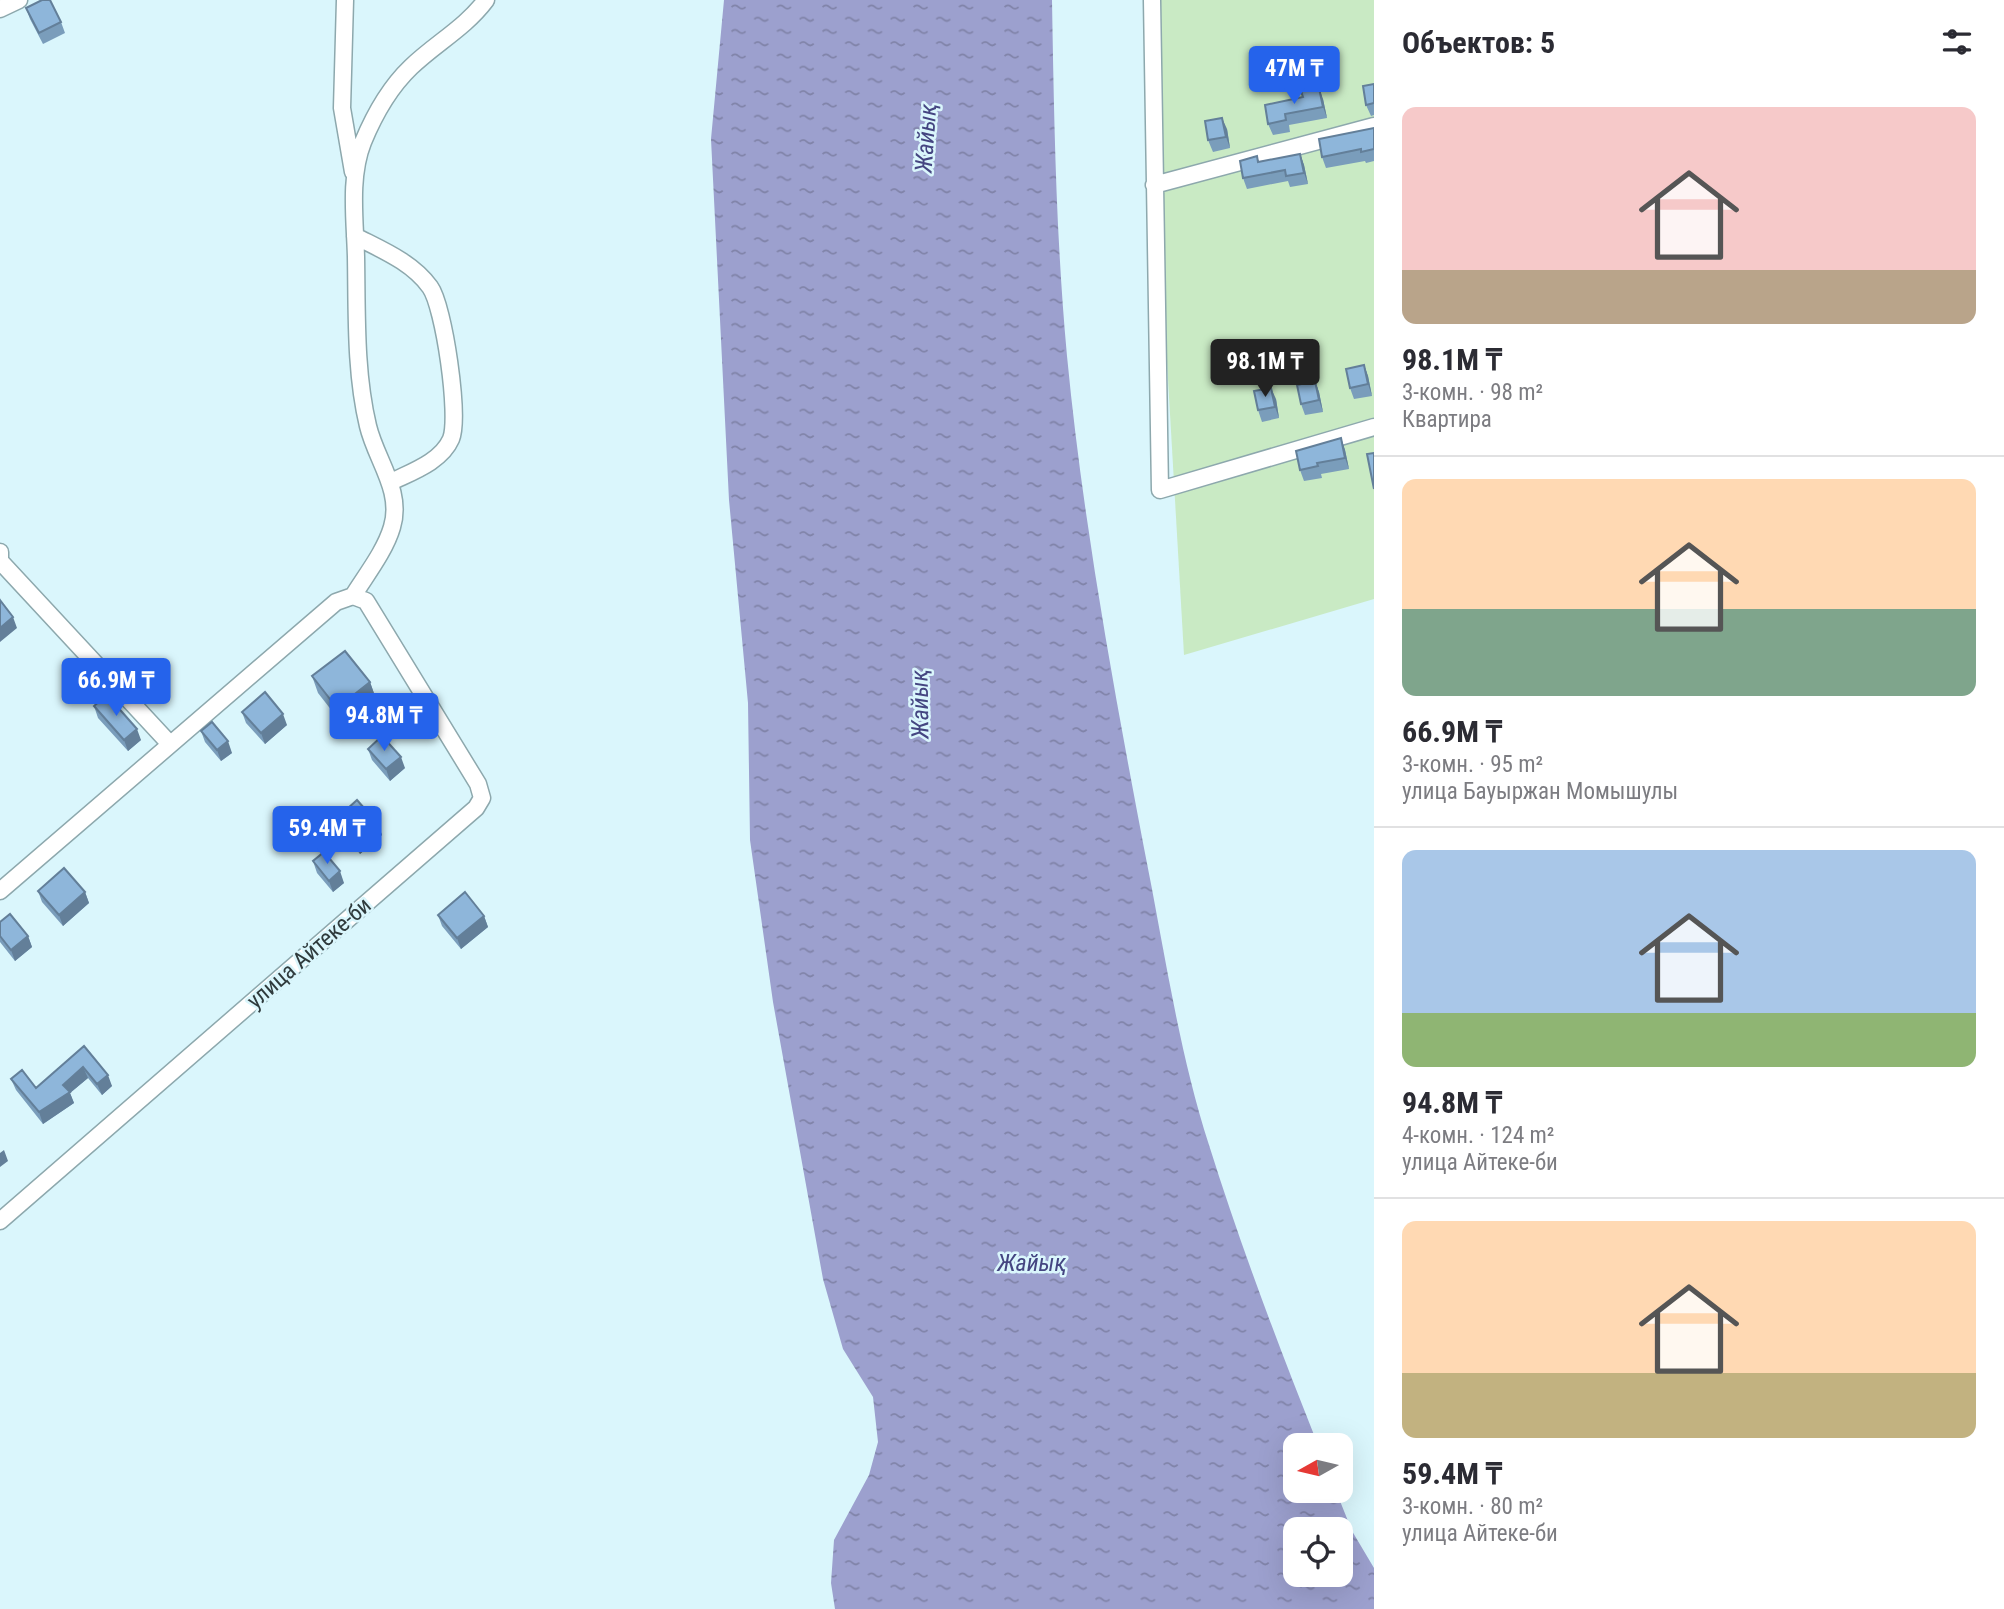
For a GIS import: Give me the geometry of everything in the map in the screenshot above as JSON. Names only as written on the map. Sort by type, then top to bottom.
[{"type":"street","points":[[0,9],[19,0]]},
{"type":"street","points":[[0,891],[336,602],[353,596],[392,527],[395,503],[391,482],[368,429],[362,398],[355,181],[342,108],[345,0]]},
{"type":"street","points":[[355,181],[362,144],[385,95],[412,65],[474,17],[486,0]]},
{"type":"street","points":[[1152,0],[1160,490],[1374,427]]},
{"type":"street","points":[[1154,185],[1374,127]]},
{"type":"street","points":[[355,236],[408,265],[432,289],[447,351],[456,411],[450,440],[430,462],[391,482]]},
{"type":"street","points":[[0,552],[0,561],[169,744]]},
{"type":"street","name":"улица Айтеке-би","points":[[0,1222],[476,808],[482,798],[478,785],[366,601],[353,596]]},
{"type":"green space","points":[[1146,0],[1374,0],[1374,599],[1184,655]]},
{"type":"water","name":"Жайық","points":[[724,0],[1052,0],[1058,223],[1063,312],[1074,418],[1090,542],[1110,664],[1172,998],[1198,1109],[1221,1183],[1313,1433],[1283,1433],[1283,1503],[1341,1503],[1346,1517],[1283,1517],[1283,1587],[1353,1587],[1353,1533],[1374,1568],[1374,1609],[835,1609],[831,1583],[834,1540],[869,1475],[878,1442],[873,1397],[843,1349],[823,1279],[773,1002],[750,840],[748,703],[729,500],[711,139]]},
{"type":"building","points":[[42,0],[50,0],[61,22],[39,33],[26,8]]},
{"type":"building","points":[[1374,84],[1374,103],[1366,105],[1363,86]]},
{"type":"building","points":[[1319,88],[1323,107],[1285,114],[1286,120],[1268,124],[1265,105],[1303,97],[1301,91]]},
{"type":"building","points":[[1222,118],[1226,137],[1208,140],[1205,121]]},
{"type":"building","points":[[1374,128],[1374,149],[1322,157],[1319,139]]},
{"type":"building","points":[[1300,154],[1304,173],[1286,176],[1285,170],[1243,178],[1240,161],[1257,156],[1258,162]]},
{"type":"building","points":[[1364,365],[1368,384],[1350,388],[1346,369]]},
{"type":"building","points":[[1315,381],[1319,400],[1301,404],[1297,385]]},
{"type":"building","points":[[1271,388],[1275,407],[1258,410],[1254,391]]},
{"type":"building","points":[[1341,438],[1345,458],[1317,463],[1318,466],[1300,470],[1296,451]]},
{"type":"building","points":[[1374,453],[1374,489],[1367,454]]},
{"type":"building","points":[[0,600],[13,617],[0,628]]},
{"type":"building","points":[[345,651],[370,682],[337,708],[312,676]]},
{"type":"building","points":[[265,692],[283,714],[261,733],[242,712]]},
{"type":"building","points":[[107,695],[137,729],[124,740],[94,706]]},
{"type":"building","points":[[212,722],[228,741],[217,750],[201,731]]},
{"type":"building","points":[[382,736],[401,757],[386,769],[368,749]]},
{"type":"building","points":[[357,800],[378,824],[356,842],[336,819]]},
{"type":"building","points":[[324,852],[340,871],[329,881],[313,861]]},
{"type":"building","points":[[64,868],[85,892],[59,915],[38,891]]},
{"type":"building","points":[[465,892],[484,916],[457,938],[438,915]]},
{"type":"building","points":[[10,914],[28,936],[11,950],[0,936],[0,922]]},
{"type":"building","points":[[84,1046],[108,1075],[97,1084],[83,1067],[63,1085],[70,1092],[39,1112],[11,1079],[22,1070],[36,1088]]}]
